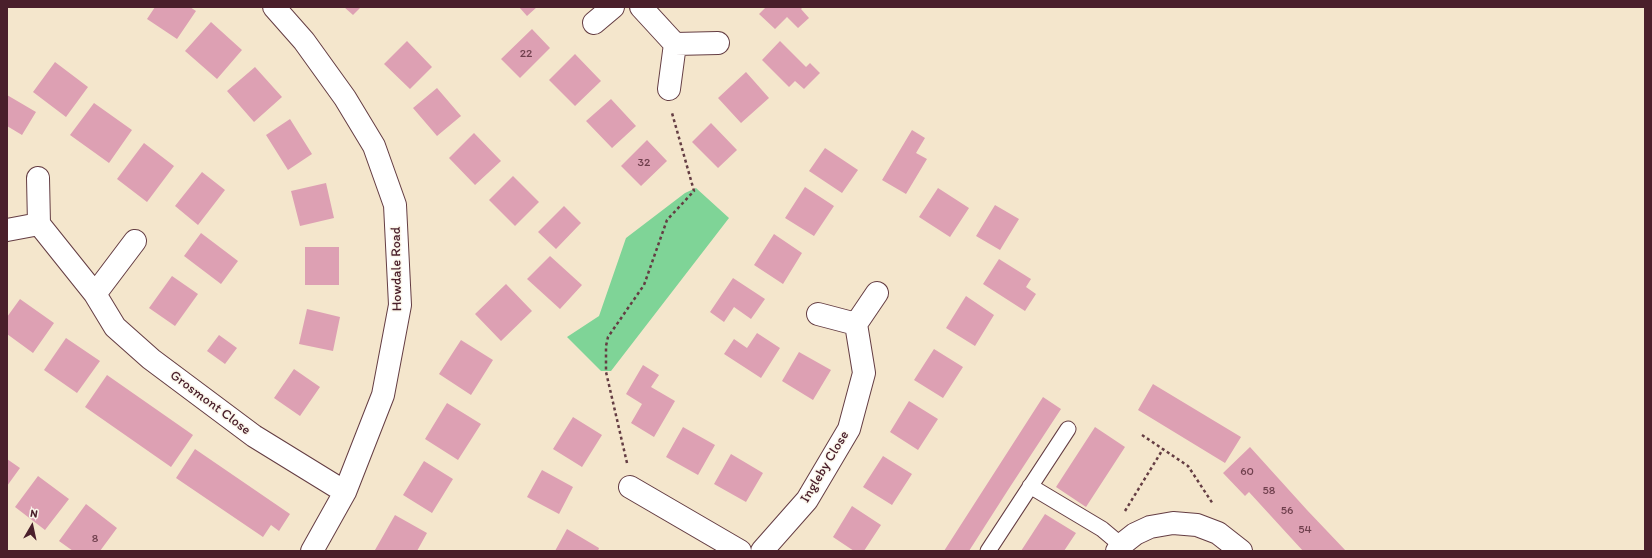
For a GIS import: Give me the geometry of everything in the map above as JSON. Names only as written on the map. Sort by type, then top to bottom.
[{"type":"street","name":"Howdale Road","points":[[274,7],[304,41],[345,98],[374,146],[395,205],[400,305],[384,396],[345,492],[312,551]]},
{"type":"street","points":[[594,23],[613,7]]},
{"type":"street","points":[[641,7],[675,44],[718,43]]},
{"type":"street","points":[[669,89],[675,44]]},
{"type":"street","points":[[7,230],[39,224],[38,178]]},
{"type":"street","name":"Grosmont Close","points":[[39,224],[95,294],[115,327],[151,359],[254,436],[345,492]]},
{"type":"street","points":[[95,294],[135,241]]},
{"type":"street","points":[[818,314],[856,324],[877,293]]},
{"type":"street","name":"Ingleby Close","points":[[762,551],[807,500],[849,429],[864,373],[856,324]]},
{"type":"street","points":[[630,487],[740,551]]},
{"type":"street","points":[[1123,544],[1150,527],[1173,523],[1196,525],[1218,533],[1241,551]]},
{"type":"lane","points":[[988,551],[1068,429]]},
{"type":"lane","points":[[1030,486],[1102,529],[1123,544]]},
{"type":"path","points":[[630,487],[626,455],[606,372],[606,346],[608,337],[644,285],[667,220],[694,191],[671,111],[669,89]]},
{"type":"path","points":[[1142,435],[1188,466],[1218,511],[1218,533]]},
{"type":"path","points":[[1123,544],[1122,516],[1163,449]]},
{"type":"green space","points":[[696,188],[729,218],[611,371],[601,371],[567,337],[599,316],[626,238],[685,193]]},
{"type":"building","points":[[155,7],[190,7],[196,11],[177,39],[147,19]]},
{"type":"building","points":[[344,7],[361,7],[353,15]]},
{"type":"building","points":[[519,7],[537,7],[527,16]]},
{"type":"building","points":[[766,7],[803,7],[801,9],[809,18],[798,28],[787,17],[775,29],[759,14]]},
{"type":"building","points":[[211,22],[242,50],[217,79],[185,51]]},
{"type":"building","points":[[532,29],[550,48],[520,78],[501,59]]},
{"type":"building","points":[[407,41],[432,67],[410,89],[384,64]]},
{"type":"building","points":[[780,41],[806,67],[810,63],[820,73],[804,89],[795,81],[789,87],[762,60]]},
{"type":"building","points":[[575,54],[601,81],[575,106],[549,80]]},
{"type":"building","points":[[55,62],[88,87],[66,117],[33,92]]},
{"type":"building","points":[[255,67],[282,97],[254,122],[227,91]]},
{"type":"building","points":[[746,72],[769,98],[741,123],[718,98]]},
{"type":"building","points":[[437,88],[461,116],[437,136],[413,108]]},
{"type":"building","points":[[7,95],[36,112],[22,135],[7,126]]},
{"type":"building","points":[[611,99],[636,126],[612,148],[586,121]]},
{"type":"building","points":[[94,103],[132,130],[109,163],[70,135]]},
{"type":"building","points":[[290,119],[312,154],[288,170],[266,135]]},
{"type":"building","points":[[711,123],[737,150],[718,168],[692,142]]},
{"type":"building","points":[[912,130],[925,138],[916,153],[927,159],[906,194],[882,180]]},
{"type":"building","points":[[474,133],[501,161],[475,185],[449,158]]},
{"type":"building","points":[[647,140],[667,161],[641,186],[621,166]]},
{"type":"building","points":[[144,143],[174,166],[147,202],[117,179]]},
{"type":"building","points":[[825,148],[858,170],[842,193],[809,171]]},
{"type":"building","points":[[202,172],[225,190],[198,225],[175,206]]},
{"type":"building","points":[[513,176],[539,202],[515,226],[489,200]]},
{"type":"building","points":[[326,183],[334,218],[300,226],[291,191]]},
{"type":"building","points":[[805,187],[834,206],[814,236],[785,218]]},
{"type":"building","points":[[938,188],[969,208],[950,237],[919,217]]},
{"type":"building","points":[[995,205],[1019,219],[1000,250],[976,236]]},
{"type":"building","points":[[564,206],[581,223],[556,249],[538,232]]},
{"type":"building","points":[[201,233],[238,261],[221,284],[184,256]]},
{"type":"building","points":[[774,234],[802,253],[783,284],[754,265]]},
{"type":"building","points":[[305,247],[339,247],[339,285],[305,285]]},
{"type":"building","points":[[550,256],[582,285],[560,309],[527,279]]},
{"type":"building","points":[[999,259],[1031,279],[1026,287],[1036,294],[1025,311],[983,284]]},
{"type":"building","points":[[172,276],[198,294],[175,326],[149,308]]},
{"type":"building","points":[[733,278],[765,299],[751,319],[734,307],[724,322],[710,312]]},
{"type":"building","points":[[506,284],[532,311],[501,341],[475,314]]},
{"type":"building","points":[[966,296],[994,315],[975,346],[946,328]]},
{"type":"building","points":[[20,299],[54,323],[33,353],[7,334],[7,317]]},
{"type":"building","points":[[307,309],[340,317],[333,351],[299,344]]},
{"type":"building","points":[[757,333],[780,348],[761,378],[724,354],[734,339],[747,348]]},
{"type":"building","points":[[219,335],[237,348],[225,364],[207,351]]},
{"type":"building","points":[[66,338],[100,361],[77,393],[44,370]]},
{"type":"building","points":[[461,340],[493,360],[471,395],[439,374]]},
{"type":"building","points":[[934,349],[963,367],[943,398],[914,380]]},
{"type":"building","points":[[799,352],[831,370],[813,400],[782,381]]},
{"type":"building","points":[[643,365],[659,375],[651,387],[675,401],[654,437],[631,423],[642,404],[626,394]]},
{"type":"building","points":[[294,369],[320,387],[300,416],[274,398]]},
{"type":"building","points":[[107,375],[193,435],[171,467],[85,407]]},
{"type":"building","points":[[1153,384],[1241,437],[1225,463],[1138,410]]},
{"type":"building","points":[[1043,397],[1061,409],[969,551],[944,551]]},
{"type":"building","points":[[909,401],[938,419],[918,450],[890,432]]},
{"type":"building","points":[[447,403],[481,424],[458,460],[425,439]]},
{"type":"building","points":[[573,417],[602,435],[582,467],[553,449]]},
{"type":"building","points":[[683,427],[715,445],[698,475],[666,457]]},
{"type":"building","points":[[1095,427],[1125,447],[1086,507],[1056,487]]},
{"type":"building","points":[[1250,447],[1346,551],[1303,551],[1249,492],[1245,496],[1223,473]]},
{"type":"building","points":[[195,449],[290,514],[279,531],[271,525],[263,537],[176,478]]},
{"type":"building","points":[[731,454],[763,473],[746,502],[714,484]]},
{"type":"building","points":[[883,456],[912,474],[892,505],[863,487]]},
{"type":"building","points":[[7,459],[20,468],[7,486]]},
{"type":"building","points":[[424,461],[453,479],[432,513],[403,495]]},
{"type":"building","points":[[542,470],[573,487],[559,514],[527,497]]},
{"type":"building","points":[[38,476],[69,499],[45,530],[15,507]]},
{"type":"building","points":[[86,504],[117,528],[100,551],[73,551],[59,541]]},
{"type":"building","points":[[852,506],[881,525],[864,551],[854,551],[833,537]]},
{"type":"building","points":[[1045,514],[1076,533],[1064,551],[1021,551]]},
{"type":"building","points":[[395,515],[427,533],[417,551],[375,550]]},
{"type":"building","points":[[567,529],[599,548],[598,551],[555,551]]}]
